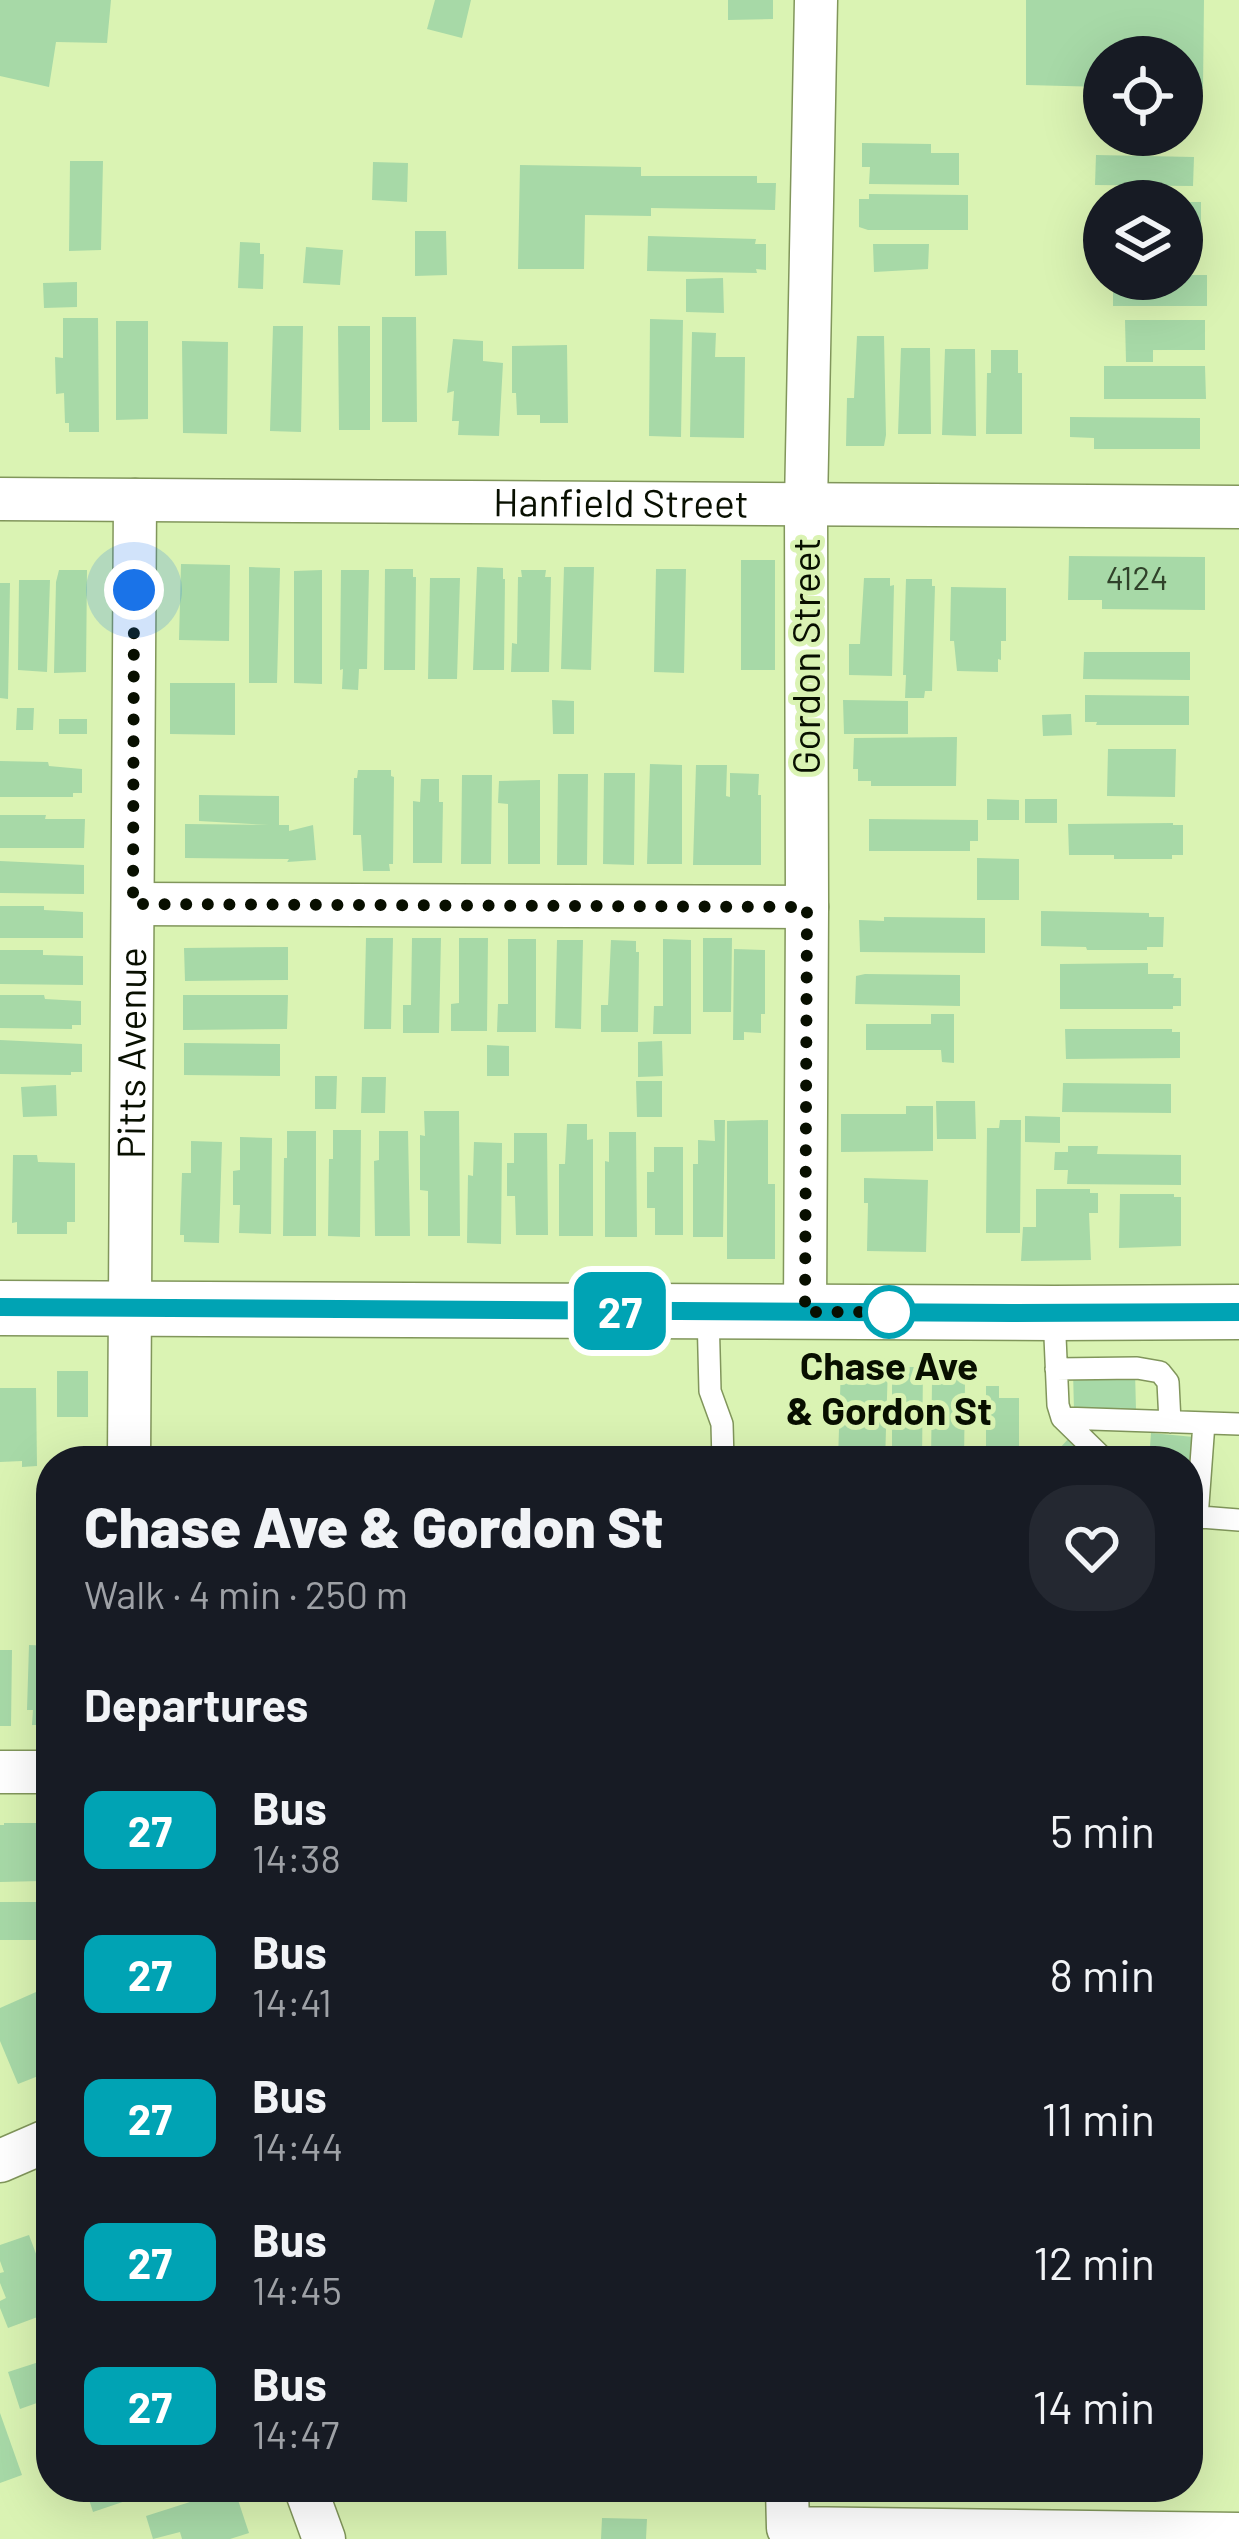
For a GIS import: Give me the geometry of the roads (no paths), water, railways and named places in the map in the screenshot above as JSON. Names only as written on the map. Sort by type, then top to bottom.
[{"type":"street","name":"Gordon Street","points":[[805,1312],[806,505],[816,0]]},
{"type":"street","name":"Hanfield Street","points":[[0,500],[1239,507]]},
{"type":"street","name":"Pitts Avenue","points":[[129,1446],[135,500]]},
{"type":"street","points":[[133,904],[807,907]]},
{"type":"street","points":[[0,1308],[1239,1312]]},
{"type":"street","points":[[0,1772],[36,1772]]},
{"type":"street","points":[[0,2161],[36,2145]]},
{"type":"street","points":[[310,2502],[324,2539]]},
{"type":"street","points":[[788,2507],[1239,2534]]},
{"type":"lane","points":[[708,1311],[710,1391],[722,1424],[723,1446]]},
{"type":"lane","points":[[1054,1313],[1058,1405],[1062,1418],[1091,1446]]},
{"type":"lane","points":[[1056,1369],[1160,1372],[1168,1382],[1170,1422]]},
{"type":"lane","points":[[1062,1418],[1239,1424]]},
{"type":"lane","points":[[1201,1446],[1204,1423]]},
{"type":"lane","points":[[1203,1518],[1239,1520]]},
{"type":"place","name":"Chase Ave & Gordon St","points":[[889,1312]]}]
